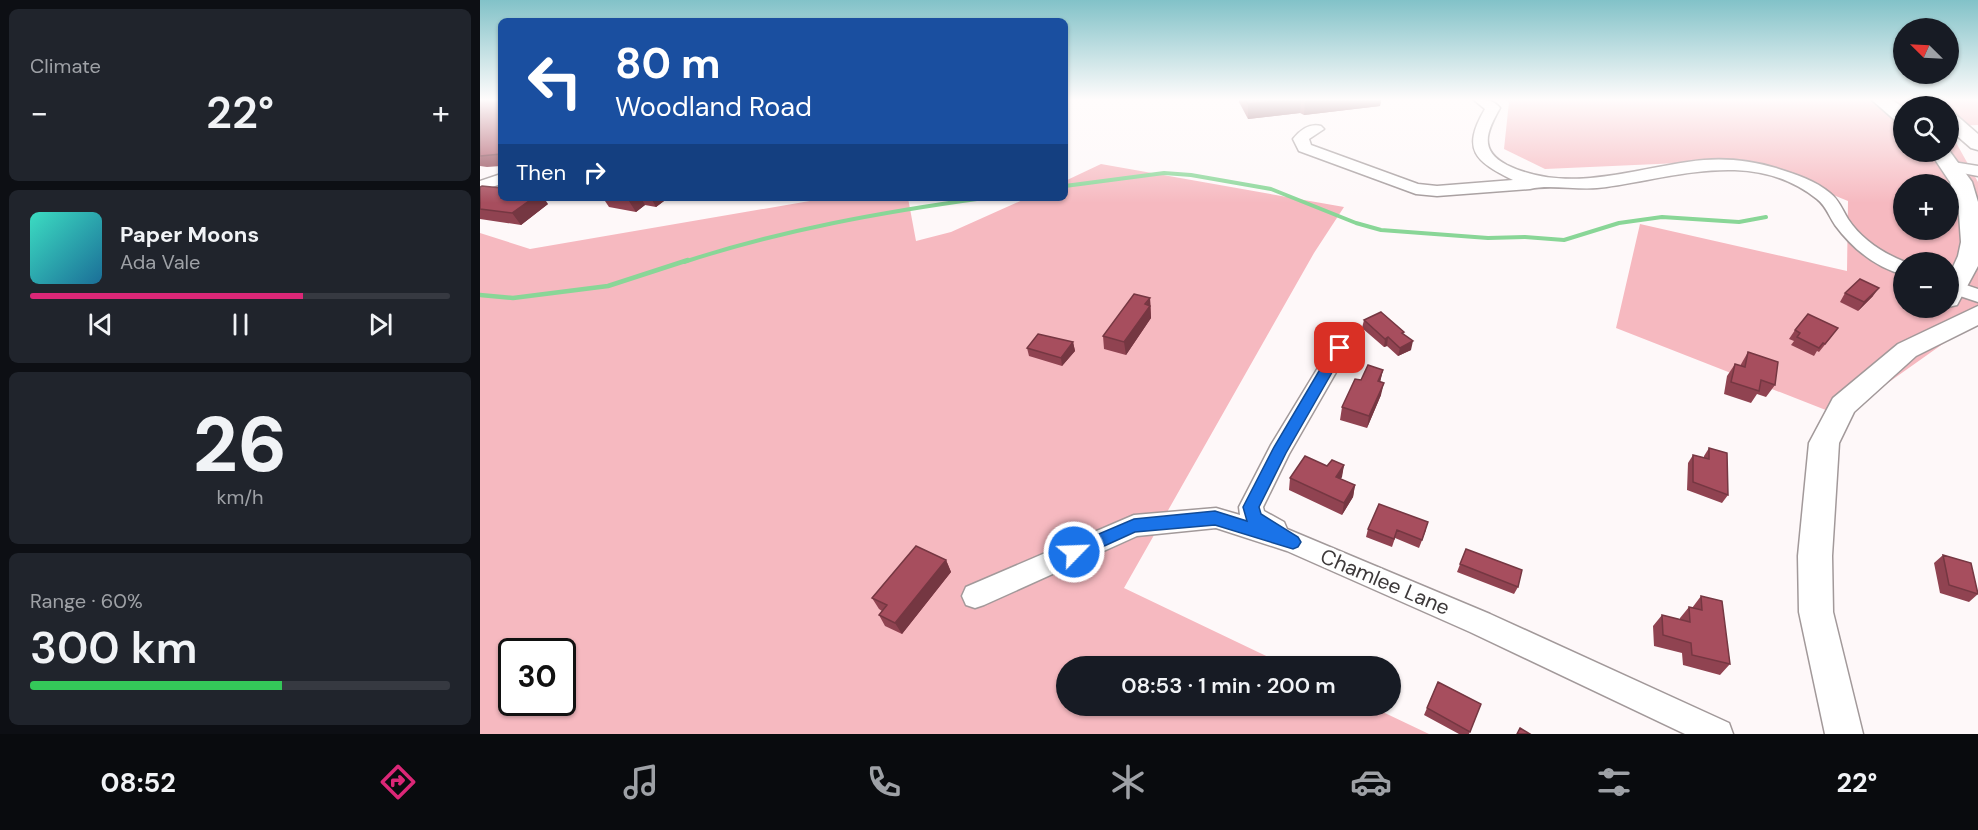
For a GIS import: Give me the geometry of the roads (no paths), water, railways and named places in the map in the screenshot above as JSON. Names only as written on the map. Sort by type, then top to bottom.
[{"type":"main road","points":[[1948,162],[1972,203],[1976,232],[1974,255],[1959,278]]},
{"type":"main road","points":[[1847,734],[1816,612],[1815,556],[1824,443],[1843,405],[1906,350],[1978,314]]},
{"type":"main road","points":[[1851,398],[1876,361],[1922,326],[1929,318]]},
{"type":"street","points":[[1305,134],[1301,139],[1304,148],[1416,189],[1437,191],[1541,183]]},
{"type":"street","points":[[1480,134],[1479,144],[1487,160],[1508,174],[1554,185],[1586,184],[1704,165],[1732,164],[1761,169],[1789,178],[1815,191],[1831,203],[1852,235],[1870,252],[1893,264]]},
{"type":"street","points":[[1954,162],[1978,171]]},
{"type":"street","points":[[480,186],[498,180]]},
{"type":"street","points":[[1959,295],[1978,296]]},
{"type":"street","points":[[1293,542],[1253,517],[1251,507],[1279,451],[1340,348]]},
{"type":"street","name":"Chamlee Lane","points":[[975,596],[1134,526],[1215,518],[1293,542],[1480,623],[1718,734]]},
{"type":"waterway","points":[[1068,186],[1164,173],[1191,175],[1271,189],[1356,223],[1381,230],[1488,238],[1525,237],[1564,240],[1619,223],[1662,217],[1739,222],[1766,217]]},
{"type":"waterway","points":[[684,262],[795,231],[908,209],[963,201]]},
{"type":"waterway","points":[[480,295],[513,298],[608,286],[688,260]]}]
